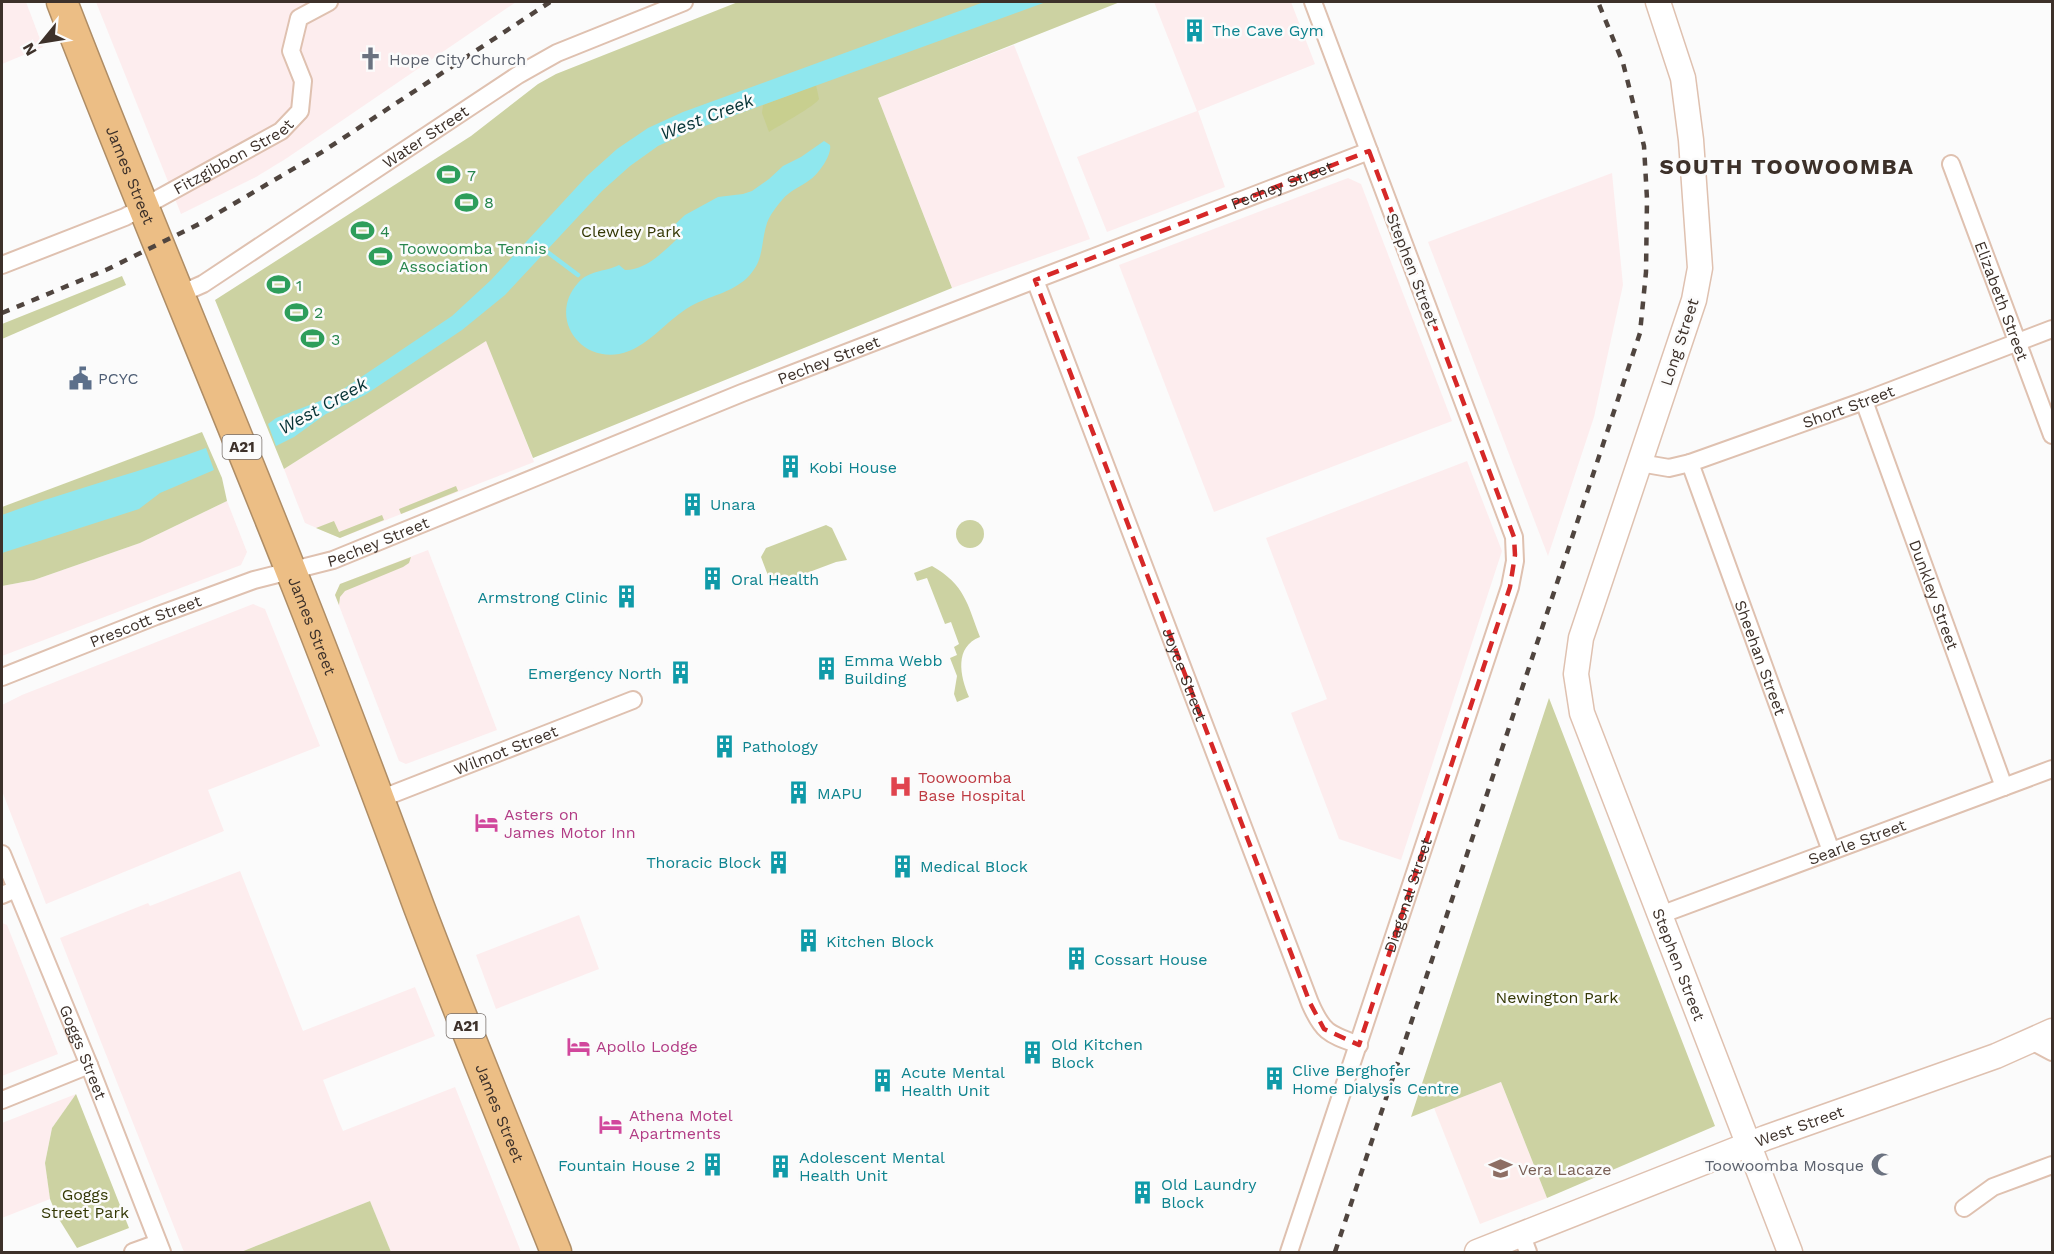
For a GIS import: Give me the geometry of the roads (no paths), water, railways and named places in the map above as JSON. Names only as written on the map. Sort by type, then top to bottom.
[{"type":"highway","name":"James Street","points":[[62,2],[178,296],[217,384],[291,571],[420,908],[556,1252]]},
{"type":"street","name":"Fitzgibbon Street","points":[[143,207],[281,131],[300,111],[303,81],[291,51],[299,18],[329,2]]},
{"type":"street","name":"Water Street","points":[[178,296],[203,284],[518,75],[557,53],[684,2]]},
{"type":"street","name":"Stephen Street","points":[[1313,2],[1514,537]]},
{"type":"street","name":"Long Street","points":[[1576,674],[1581,638],[1694,300],[1700,268],[1691,140],[1683,78],[1658,2]]},
{"type":"street","name":"Pechey Street","points":[[291,571],[333,560],[742,393],[1369,151]]},
{"type":"street","name":"Elizabeth Street","points":[[1952,164],[2052,435]]},
{"type":"street","points":[[2,265],[125,217],[143,207]]},
{"type":"street","name":"Joyce Street","points":[[1035,280],[1317,1020],[1334,1036],[1359,1045]]},
{"type":"street","name":"Short Street","points":[[1640,463],[1669,468],[1690,463],[1864,401],[2052,329]]},
{"type":"street","name":"Dunkley Street","points":[[1864,401],[2004,788]]},
{"type":"street","name":"Sheehan Street","points":[[1690,463],[1831,851]]},
{"type":"street","name":"Diagonal Street","points":[[1290,1252],[1509,587],[1515,561],[1514,537]]},
{"type":"street","name":"Prescott Street","points":[[4,678],[156,616],[254,580],[291,571]]},
{"type":"street","name":"Stephen Street","points":[[1576,674],[1582,713],[1790,1252]]},
{"type":"street","name":"Wilmot Street","points":[[380,799],[633,700]]},
{"type":"street","name":"Searle Street","points":[[1660,915],[2052,769]]},
{"type":"street","name":"Goggs Street","points":[[2,854],[9,892],[89,1065],[160,1248]]},
{"type":"street","name":"West Street","points":[[1477,1252],[1525,1244],[1748,1144],[2044,1043]]},
{"type":"street","points":[[2,1100],[89,1065]]},
{"type":"street","points":[[1964,1208],[1993,1187],[2052,1165]]},
{"type":"street","points":[[133,1252],[160,1248]]},
{"type":"water","name":"West Creek","points":[[984,2],[1046,2],[691,131],[658,146],[630,166],[602,191],[505,295],[462,330],[365,395],[326,414],[294,437],[276,446],[268,424],[276,418],[333,396],[452,316],[491,280],[587,176],[617,149],[648,128],[683,112]]},
{"type":"water","points":[[824,141],[830,145],[830,149],[824,164],[818,173],[792,191],[773,211],[767,223],[757,265],[741,283],[691,306],[639,346],[619,354],[604,354],[591,350],[580,343],[572,333],[567,321],[566,309],[570,296],[582,279],[592,273],[619,265],[625,270],[647,264],[677,239],[668,231],[685,215],[718,197],[752,191],[783,166]]},
{"type":"water","points":[[206,448],[214,470],[160,493],[139,509],[2,553],[2,515]]},
{"type":"waterway","points":[[542,248],[578,275]]},
{"type":"railway","points":[[2,313],[108,269],[201,223],[322,152],[550,2]]},
{"type":"railway","points":[[1335,1252],[1640,333],[1646,272],[1647,199],[1644,146],[1623,63],[1598,2]]},
{"type":"place","name":"The Cave Gym","points":[[1194,30]]},
{"type":"place","name":"Hope City Church","points":[[371,59]]},
{"type":"place","name":"7","points":[[449,175]]},
{"type":"place","name":"8","points":[[466,202]]},
{"type":"place","name":"4","points":[[362,231]]},
{"type":"place","name":"Toowoomba Tennis Association","points":[[381,257]]},
{"type":"place","name":"1","points":[[278,285]]},
{"type":"place","name":"2","points":[[296,312]]},
{"type":"place","name":"3","points":[[313,339]]},
{"type":"place","name":"PCYC","points":[[80,378]]},
{"type":"place","name":"Kobi House","points":[[791,467]]},
{"type":"place","name":"Unara","points":[[692,504]]},
{"type":"place","name":"Oral Health","points":[[713,579]]},
{"type":"place","name":"Armstrong Clinic","points":[[626,597]]},
{"type":"place","name":"Emma Webb Building","points":[[826,669]]},
{"type":"place","name":"Emergency North","points":[[680,673]]},
{"type":"place","name":"Pathology","points":[[724,746]]},
{"type":"place","name":"Toowoomba Base Hospital","points":[[900,786]]},
{"type":"place","name":"MAPU","points":[[799,793]]},
{"type":"place","name":"Asters on James Motor Inn","points":[[486,823]]},
{"type":"place","name":"Thoracic Block","points":[[779,862]]},
{"type":"place","name":"Medical Block","points":[[902,866]]},
{"type":"place","name":"Kitchen Block","points":[[808,941]]},
{"type":"place","name":"Cossart House","points":[[1076,959]]},
{"type":"place","name":"Apollo Lodge","points":[[578,1046]]},
{"type":"place","name":"Old Kitchen Block","points":[[1033,1053]]},
{"type":"place","name":"Clive Berghofer Home Dialysis Centre","points":[[1274,1079]]},
{"type":"place","name":"Acute Mental Health Unit","points":[[883,1081]]},
{"type":"place","name":"Athena Motel Apartments","points":[[611,1124]]},
{"type":"place","name":"Fountain House 2","points":[[713,1165]]},
{"type":"place","name":"Toowoomba Mosque","points":[[1882,1165]]},
{"type":"place","name":"Adolescent Mental Health Unit","points":[[781,1166]]},
{"type":"place","name":"Vera Lacaze","points":[[1500,1169]]},
{"type":"place","name":"Old Laundry Block","points":[[1143,1193]]},
{"type":"district","name":"SOUTH TOOWOOMBA","points":[[1787,166]]},
{"type":"park label","name":"Clewley Park","points":[[631,231]]},
{"type":"park label","name":"Newington Park","points":[[1557,997]]},
{"type":"park label","name":"Goggs Street Park","points":[[85,1203]]}]
